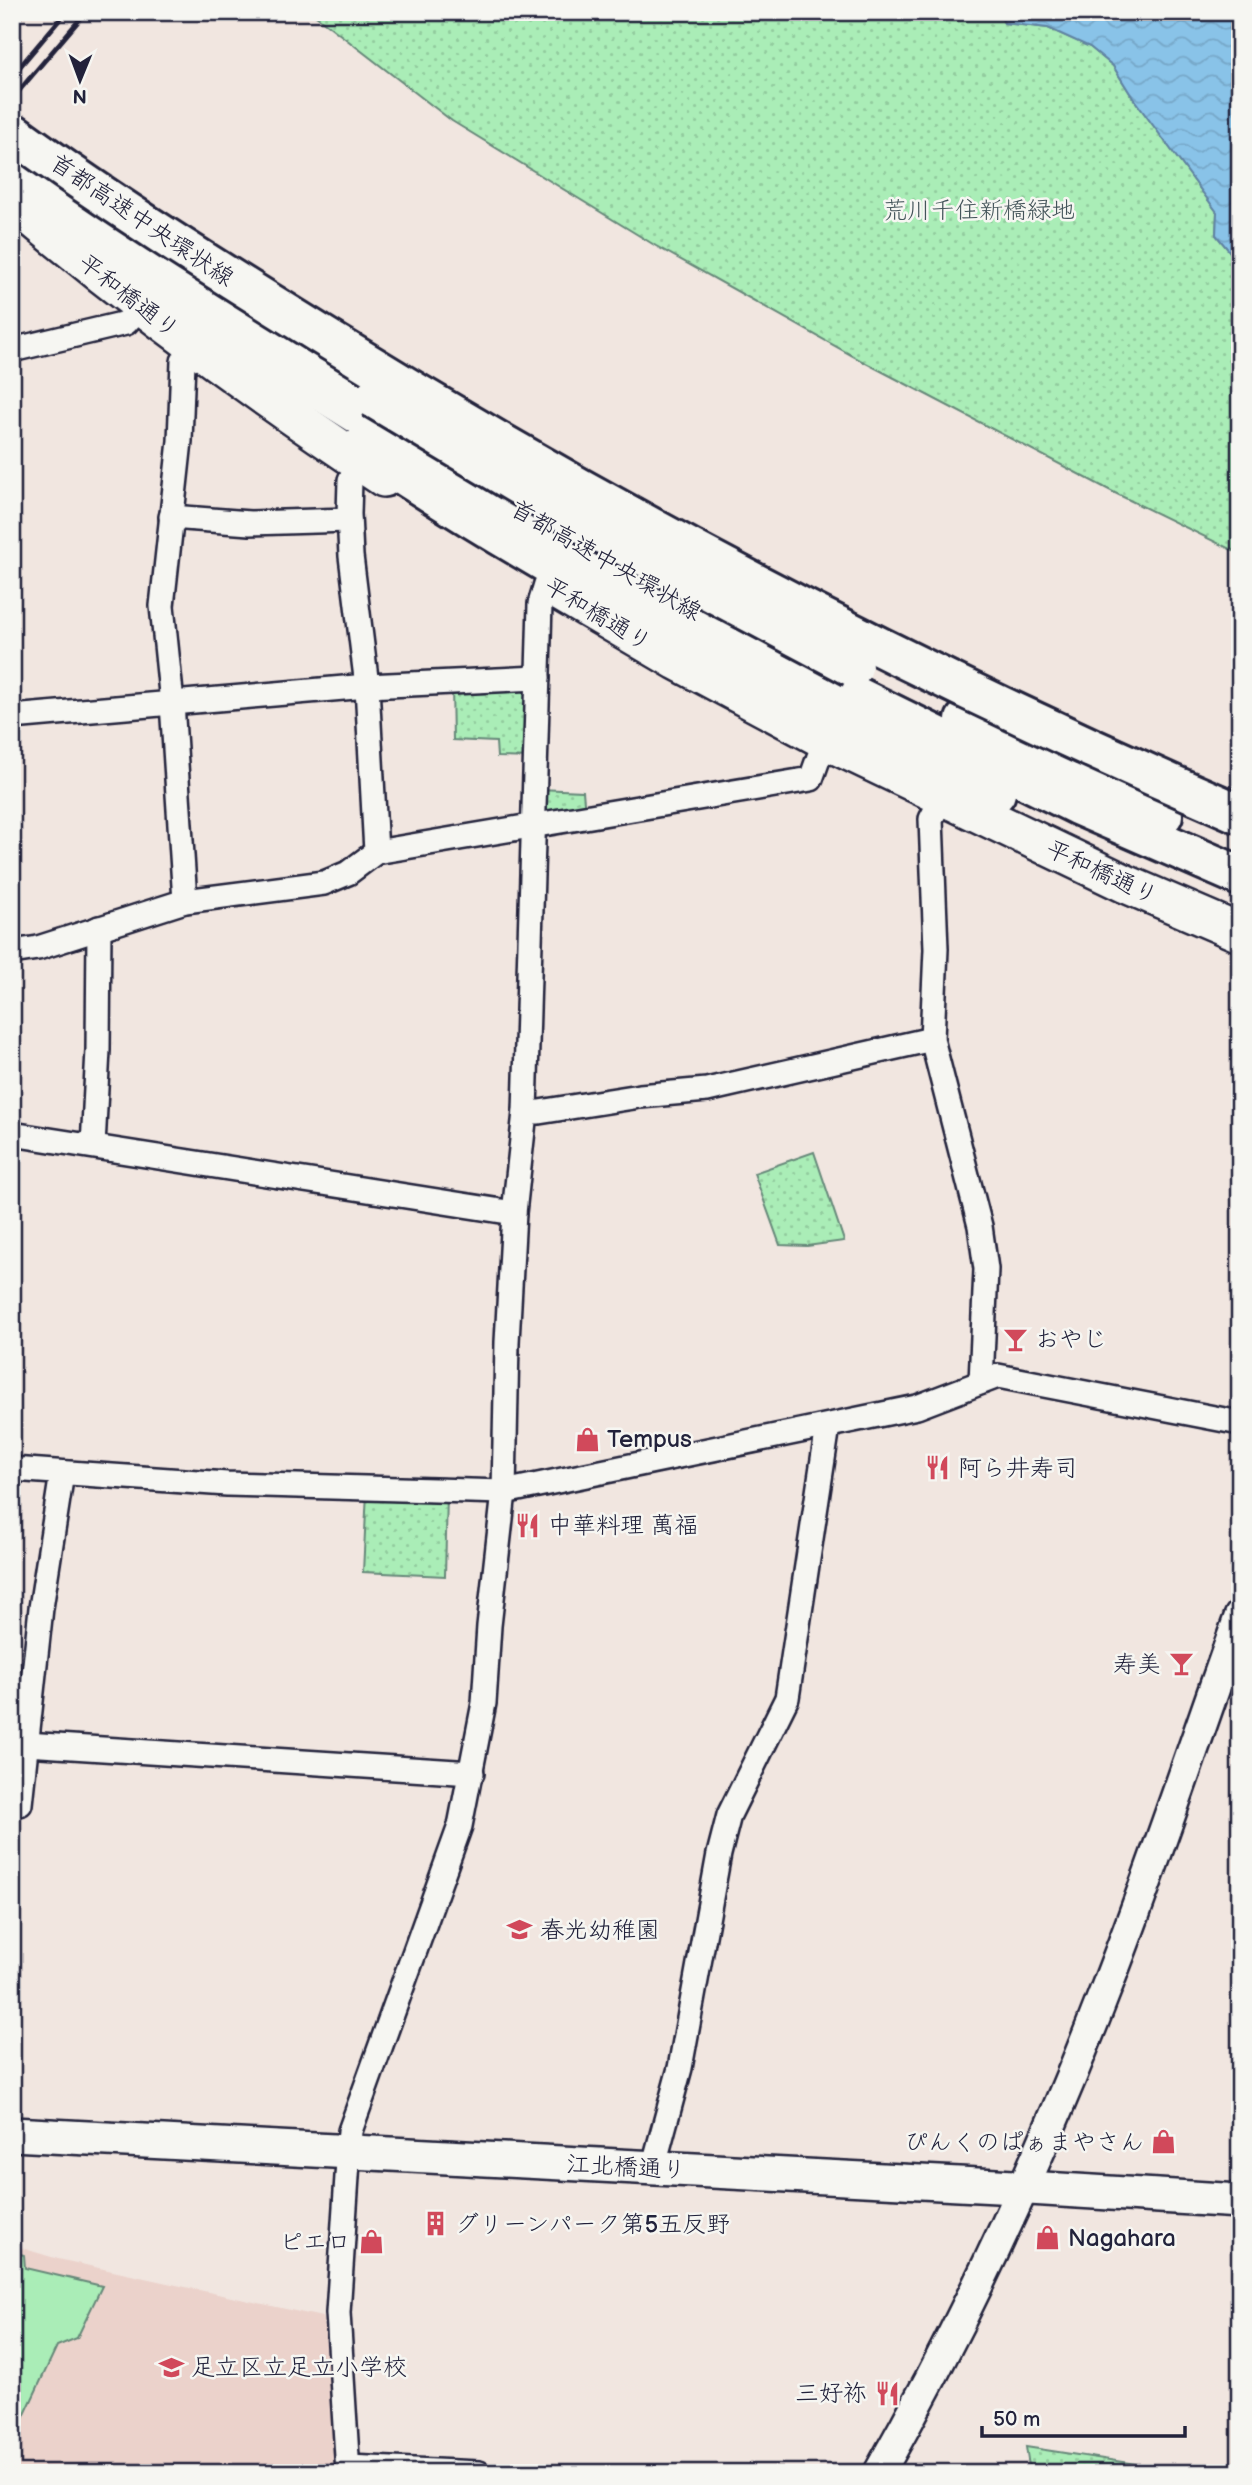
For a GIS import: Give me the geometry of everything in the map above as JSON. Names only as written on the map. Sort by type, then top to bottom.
[{"type":"highway","name":"首都高速中央環状線","points":[[12,132],[122,210],[442,410],[667,537],[1032,721],[1240,814]]},
{"type":"highway","name":"首都高速中央環状線","points":[[20,189],[300,378],[418,452],[695,612],[856,696],[1077,804],[1240,876]]},
{"type":"highway","points":[[20,189],[158,305],[297,404],[506,540],[684,640],[851,727],[1240,904]]},
{"type":"highway","points":[[122,210],[322,365],[423,430],[589,527],[853,667],[1240,849]]},
{"type":"main road","name":"平和橋通り","points":[[12,150],[139,241],[278,335],[736,612],[861,680],[1163,828],[1240,861]]},
{"type":"main road","name":"平和橋通り","points":[[20,189],[73,253],[194,346],[359,462],[545,584],[677,661],[825,740],[1126,884],[1240,933]]},
{"type":"main road","points":[[613,539],[776,612],[827,639],[853,645],[897,646],[916,650],[1240,801]]},
{"type":"main road","name":"江北橋通り","points":[[12,2134],[1240,2201]]},
{"type":"street","points":[[12,350],[126,323],[141,306]]},
{"type":"street","points":[[185,901],[172,703],[162,606],[180,441],[183,361],[194,346]]},
{"type":"street","points":[[359,462],[350,480],[349,520],[367,686],[376,852]]},
{"type":"street","points":[[171,517],[250,523],[349,520]]},
{"type":"street","points":[[479,2473],[348,2470],[338,2313],[350,2132],[460,1826],[484,1703],[489,1626],[504,1492],[507,1342],[514,1213],[525,1112],[540,604],[545,584]]},
{"type":"street","points":[[12,717],[367,686],[538,678]]},
{"type":"street","points":[[12,952],[38,948],[185,901],[324,883],[348,873],[376,852],[811,779],[825,740]]},
{"type":"street","points":[[943,796],[931,819],[936,949],[932,1039],[980,1226],[986,1269],[981,1381]]},
{"type":"street","points":[[93,1146],[98,1050],[99,928]]},
{"type":"street","points":[[525,1112],[707,1090],[932,1039]]},
{"type":"street","points":[[12,1134],[514,1213]]},
{"type":"street","points":[[12,1469],[227,1484],[504,1492],[918,1408],[998,1376],[1240,1423]]},
{"type":"street","points":[[653,2168],[680,2068],[719,1854],[729,1815],[787,1698],[828,1426]]},
{"type":"street","points":[[12,1803],[20,1804],[41,1608],[62,1473]]},
{"type":"street","points":[[879,2473],[960,2322],[1023,2188],[1102,1999],[1237,1634]]},
{"type":"street","points":[[26,1744],[472,1773]]},
{"type":"shaded area","name":"足立区立足立小学校","points":[[12,2245],[58,2259],[322,2317],[336,2473],[12,2473]]},
{"type":"green space","name":"荒川千住新橋緑地","points":[[311,12],[999,12],[1004,23],[1048,28],[1090,47],[1113,66],[1133,98],[1217,212],[1216,235],[1240,264],[1240,554],[1115,493],[862,361],[656,246],[452,121]]},
{"type":"green space","points":[[532,684],[531,758],[497,757],[496,742],[453,740],[452,686]]},
{"type":"green space","points":[[539,789],[583,791],[585,814],[538,823]]},
{"type":"green space","points":[[814,1152],[844,1241],[807,1246],[780,1245],[754,1173]]},
{"type":"green space","points":[[367,1492],[447,1495],[445,1576],[363,1572]]},
{"type":"green space","points":[[12,2252],[24,2255],[25,2268],[102,2286],[77,2338],[57,2346],[12,2442]]},
{"type":"green space","points":[[1026,2447],[1136,2464],[1134,2473],[1030,2473]]},
{"type":"water","points":[[999,12],[1240,12],[1240,264],[1216,235],[1217,212],[1133,98],[1113,66],[1090,47],[1048,28],[1004,23]]},
{"type":"railway","points":[[12,26],[23,12]]},
{"type":"railway","points":[[12,76],[66,12]]},
{"type":"railway","points":[[12,99],[86,12]]},
{"type":"place","name":"おやじ","points":[[1015,1339]]},
{"type":"place","name":"Tempus","points":[[587,1439]]},
{"type":"place","name":"阿ら井寿司","points":[[938,1468]]},
{"type":"place","name":"中華料理 萬福","points":[[528,1525]]},
{"type":"place","name":"寿美","points":[[1181,1664]]},
{"type":"place","name":"春光幼稚園","points":[[520,1930]]},
{"type":"place","name":"ぴんくのぱぁまやさん","points":[[1164,2142]]},
{"type":"place","name":"グリーンパーク第5五反野","points":[[435,2224]]},
{"type":"place","name":"Nagahara","points":[[1048,2238]]},
{"type":"place","name":"ピエロ","points":[[371,2242]]},
{"type":"place","name":"足立区立足立小学校","points":[[171,2367]]},
{"type":"place","name":"三好祢","points":[[887,2393]]}]
